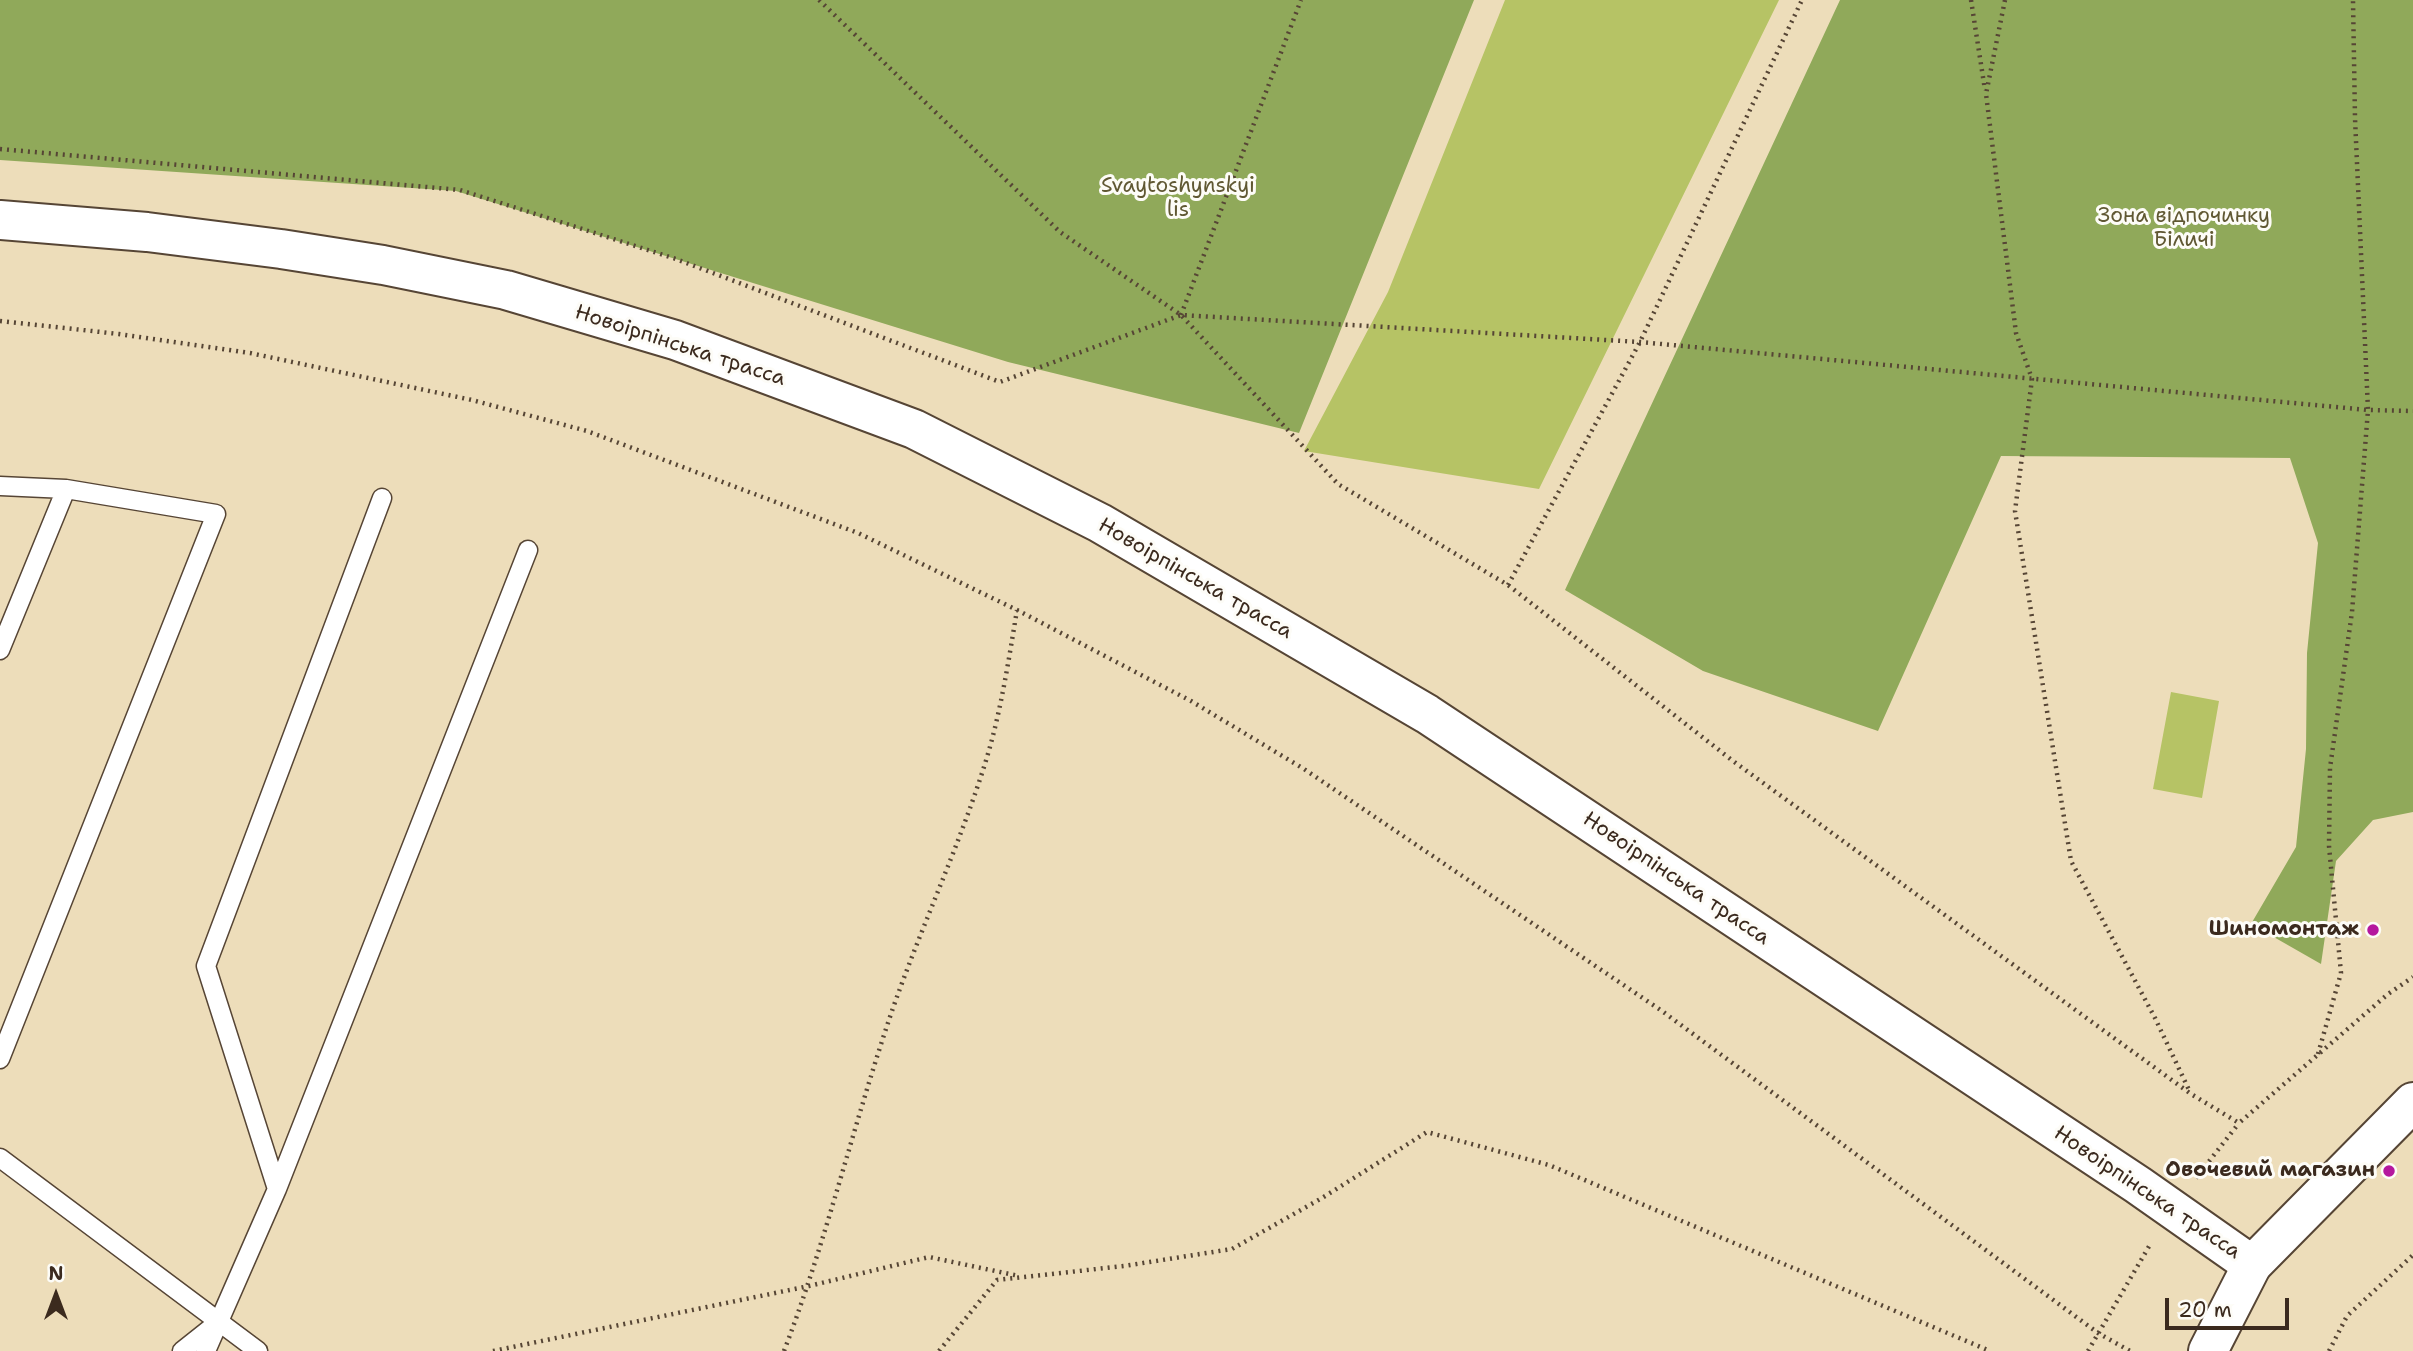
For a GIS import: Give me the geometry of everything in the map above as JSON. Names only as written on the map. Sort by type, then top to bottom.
[{"type":"main road","name":"Новоірпінська трасса","points":[[0,219],[147,232],[281,249],[383,265],[506,290],[675,340],[914,429],[1100,523],[1427,714],[2138,1185],[2252,1265]]},
{"type":"main road","points":[[2208,1351],[2252,1265],[2413,1102]]},
{"type":"lane","points":[[0,485],[66,489],[216,514],[0,1059]]},
{"type":"lane","points":[[0,650],[66,489]]},
{"type":"lane","points":[[277,1189],[206,966],[382,498]]},
{"type":"lane","points":[[206,1351],[277,1189],[528,550]]},
{"type":"lane","points":[[0,1158],[258,1351]]},
{"type":"lane","points":[[182,1351],[218,1322]]},
{"type":"path","points":[[819,0],[1060,232],[1181,315],[1338,484],[1508,585],[1733,761],[2190,1094],[2239,1123],[2388,994],[2413,977]]},
{"type":"path","points":[[1181,315],[1301,0]]},
{"type":"path","points":[[1508,585],[1640,342],[1802,0]]},
{"type":"path","points":[[1971,0],[1986,94],[2016,333],[2032,379],[2015,511],[2071,861],[2155,1018],[2190,1094]]},
{"type":"path","points":[[1986,94],[2005,0]]},
{"type":"path","points":[[2318,1055],[2341,973],[2329,846],[2330,768],[2352,612],[2368,410],[2355,118],[2353,0]]},
{"type":"path","points":[[0,149],[460,190],[676,259],[1000,382],[1181,315],[1640,342],[2368,410],[2413,411]]},
{"type":"path","points":[[0,321],[119,334],[250,353],[472,400],[587,431],[858,533],[1017,610],[1191,701],[1304,769],[1662,1011],[2098,1333],[2130,1351]]},
{"type":"path","points":[[784,1351],[808,1286],[856,1120],[894,1005],[983,770],[1004,693],[1017,610]]},
{"type":"path","points":[[939,1351],[997,1280],[1124,1266],[1232,1249],[1322,1198],[1427,1132],[1549,1166],[1990,1351]]},
{"type":"path","points":[[2329,1351],[2347,1316],[2413,1255]]},
{"type":"path","points":[[493,1351],[808,1286],[929,1257],[1023,1277]]},
{"type":"green space","name":"Svaytoshynskyi lis","points":[[0,0],[1474,0],[1299,433],[1008,362],[456,191],[0,160]]},
{"type":"green space","points":[[1505,0],[1779,0],[1539,489],[1304,451],[1388,292]]},
{"type":"green space","name":"Зона відпочинку Біличі","points":[[1840,0],[2413,0],[2413,812],[2373,820],[2336,861],[2321,964],[2251,924],[2296,847],[2306,749],[2307,653],[2318,543],[2290,458],[2001,456],[1878,731],[1703,671],[1565,590]]},
{"type":"green space","points":[[2171,692],[2219,701],[2202,798],[2153,789]]},
{"type":"place","name":"Шиномонтаж","points":[[2373,930]]},
{"type":"place","name":"Овочевий магазин","points":[[2389,1171]]}]
